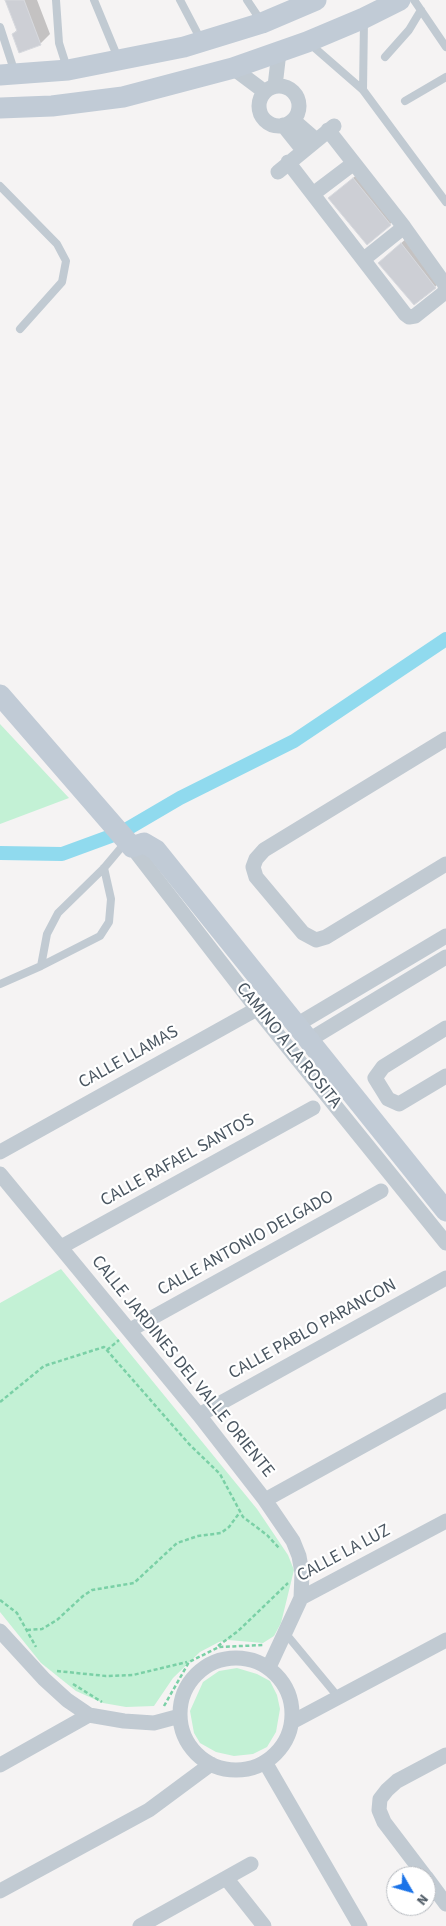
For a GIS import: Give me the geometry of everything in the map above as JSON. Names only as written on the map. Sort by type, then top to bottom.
[{"type":"main road","points":[[8,75],[68,70],[201,41],[262,22],[316,0]]},
{"type":"main road","points":[[0,108],[52,106],[123,97],[232,68],[307,42],[364,18],[400,0]]},
{"type":"main road","name":"CAMINO A LA ROSITA","points":[[0,695],[101,808],[127,840],[144,843],[156,850],[277,998],[446,1211]]},
{"type":"street","points":[[279,52],[270,89],[260,102],[260,113],[272,124],[288,122],[316,140]]},
{"type":"street","points":[[232,68],[270,89],[291,90],[298,99],[298,110],[288,122]]},
{"type":"street","points":[[288,122],[303,150]]},
{"type":"street","points":[[331,128],[354,164],[404,227],[446,286],[444,293],[415,316],[409,317],[402,310],[313,194],[283,167],[316,140],[331,128]]},
{"type":"street","points":[[313,194],[354,164]]},
{"type":"street","points":[[364,259],[404,227]]},
{"type":"street","points":[[446,739],[264,850],[256,858],[253,867],[256,877],[303,934],[316,940],[326,937],[446,864]]},
{"type":"street","name":"CAMINO A LA ROSITA","points":[[127,840],[257,1008],[446,1243]]},
{"type":"street","points":[[304,1032],[446,936]]},
{"type":"street","points":[[304,1032],[446,958]]},
{"type":"street","name":"CALLE LLAMAS","points":[[0,1152],[277,998]]},
{"type":"street","points":[[446,1028],[383,1067],[375,1078],[388,1099],[399,1104],[446,1076]]},
{"type":"street","name":"CALLE RAFAEL SANTOS","points":[[61,1248],[313,1108]]},
{"type":"street","name":"CALLE JARDINES DEL VALLE ORIENTE","points":[[0,1174],[130,1330],[265,1500],[293,1541],[299,1556],[302,1573],[296,1592]]},
{"type":"street","name":"CALLE ANTONIO DELGADO","points":[[130,1330],[381,1191]]},
{"type":"street","name":"CALLE PABLO PARANCON","points":[[199,1415],[446,1278]]},
{"type":"street","points":[[265,1500],[446,1400]]},
{"type":"street","name":"CALLE LA LUZ","points":[[269,1668],[286,1634],[296,1592],[446,1521]]},
{"type":"street","points":[[3,1638],[67,1700],[89,1715],[124,1721],[154,1723],[180,1716]]},
{"type":"street","points":[[292,1722],[446,1640]]},
{"type":"street","points":[[235,1658],[253,1660],[269,1668],[281,1680],[289,1693],[292,1707],[292,1722],[287,1738],[278,1751],[265,1762],[252,1768],[238,1770],[224,1769],[211,1764],[199,1756],[189,1744],[183,1731],[180,1716],[182,1698],[190,1682],[202,1669],[217,1661],[235,1658]]},
{"type":"street","points":[[0,1765],[89,1715]]},
{"type":"street","points":[[417,1866],[384,1822],[379,1810],[380,1800],[397,1781],[446,1755]]},
{"type":"street","points":[[265,1762],[360,1926]]},
{"type":"street","points":[[0,1891],[149,1810],[211,1764]]},
{"type":"street","points":[[140,1926],[251,1864]]},
{"type":"street","points":[[226,1878],[264,1926]]},
{"type":"street","points":[[436,1891],[446,1904]]},
{"type":"lane","points":[[56,0],[59,43],[68,70]]},
{"type":"lane","points":[[94,0],[119,60]]},
{"type":"lane","points":[[180,0],[201,41]]},
{"type":"lane","points":[[247,0],[262,22]]},
{"type":"lane","points":[[414,0],[446,47]]},
{"type":"lane","points":[[385,57],[409,30],[421,10]]},
{"type":"lane","points":[[363,90],[364,18]]},
{"type":"lane","points":[[0,27],[8,75]]},
{"type":"lane","points":[[307,42],[363,90],[446,202]]},
{"type":"lane","points":[[405,101],[446,77]]},
{"type":"lane","points":[[0,186],[57,244],[66,261],[62,282],[20,329]]},
{"type":"lane","points":[[41,966],[47,934],[58,913],[104,868],[127,840]]},
{"type":"lane","points":[[0,984],[41,966],[100,936],[109,922],[111,900],[104,868]]},
{"type":"lane","points":[[286,1634],[339,1698]]},
{"type":"path","points":[[0,1402],[44,1366],[104,1347],[189,1444],[220,1474],[240,1512],[267,1535],[284,1556]]},
{"type":"path","points":[[27,1630],[42,1629],[57,1620],[92,1590],[134,1583],[177,1543],[202,1535],[221,1533],[229,1527],[240,1512]]},
{"type":"path","points":[[62,1676],[55,1671],[106,1676],[133,1675],[189,1662],[214,1649],[238,1631],[291,1580],[296,1592]]},
{"type":"path","points":[[0,1600],[16,1613],[37,1650]]},
{"type":"path","points":[[214,1649],[267,1644]]},
{"type":"path","points":[[162,1708],[189,1662]]},
{"type":"path","points":[[68,1681],[109,1706]]},
{"type":"green space","points":[[0,724],[69,798],[0,824]]},
{"type":"green space","points":[[61,1269],[257,1509],[288,1555],[294,1570],[281,1623],[274,1636],[263,1643],[228,1640],[219,1642],[200,1652],[173,1678],[154,1706],[126,1707],[103,1703],[76,1691],[41,1663],[0,1612],[0,1303]]},
{"type":"green space","points":[[237,1668],[257,1674],[270,1681],[277,1695],[280,1709],[276,1732],[267,1747],[253,1754],[234,1756],[216,1752],[200,1743],[194,1733],[190,1711],[203,1682],[219,1671]]},
{"type":"building","points":[[5,0],[24,0],[41,45],[19,53],[12,34],[17,31]]},
{"type":"building","points":[[353,178],[391,225],[367,245],[328,198]]},
{"type":"building","points":[[401,243],[436,288],[414,305],[378,263]]},
{"type":"waterway","points":[[0,853],[62,854],[122,832],[180,798],[294,741],[446,639]]}]
